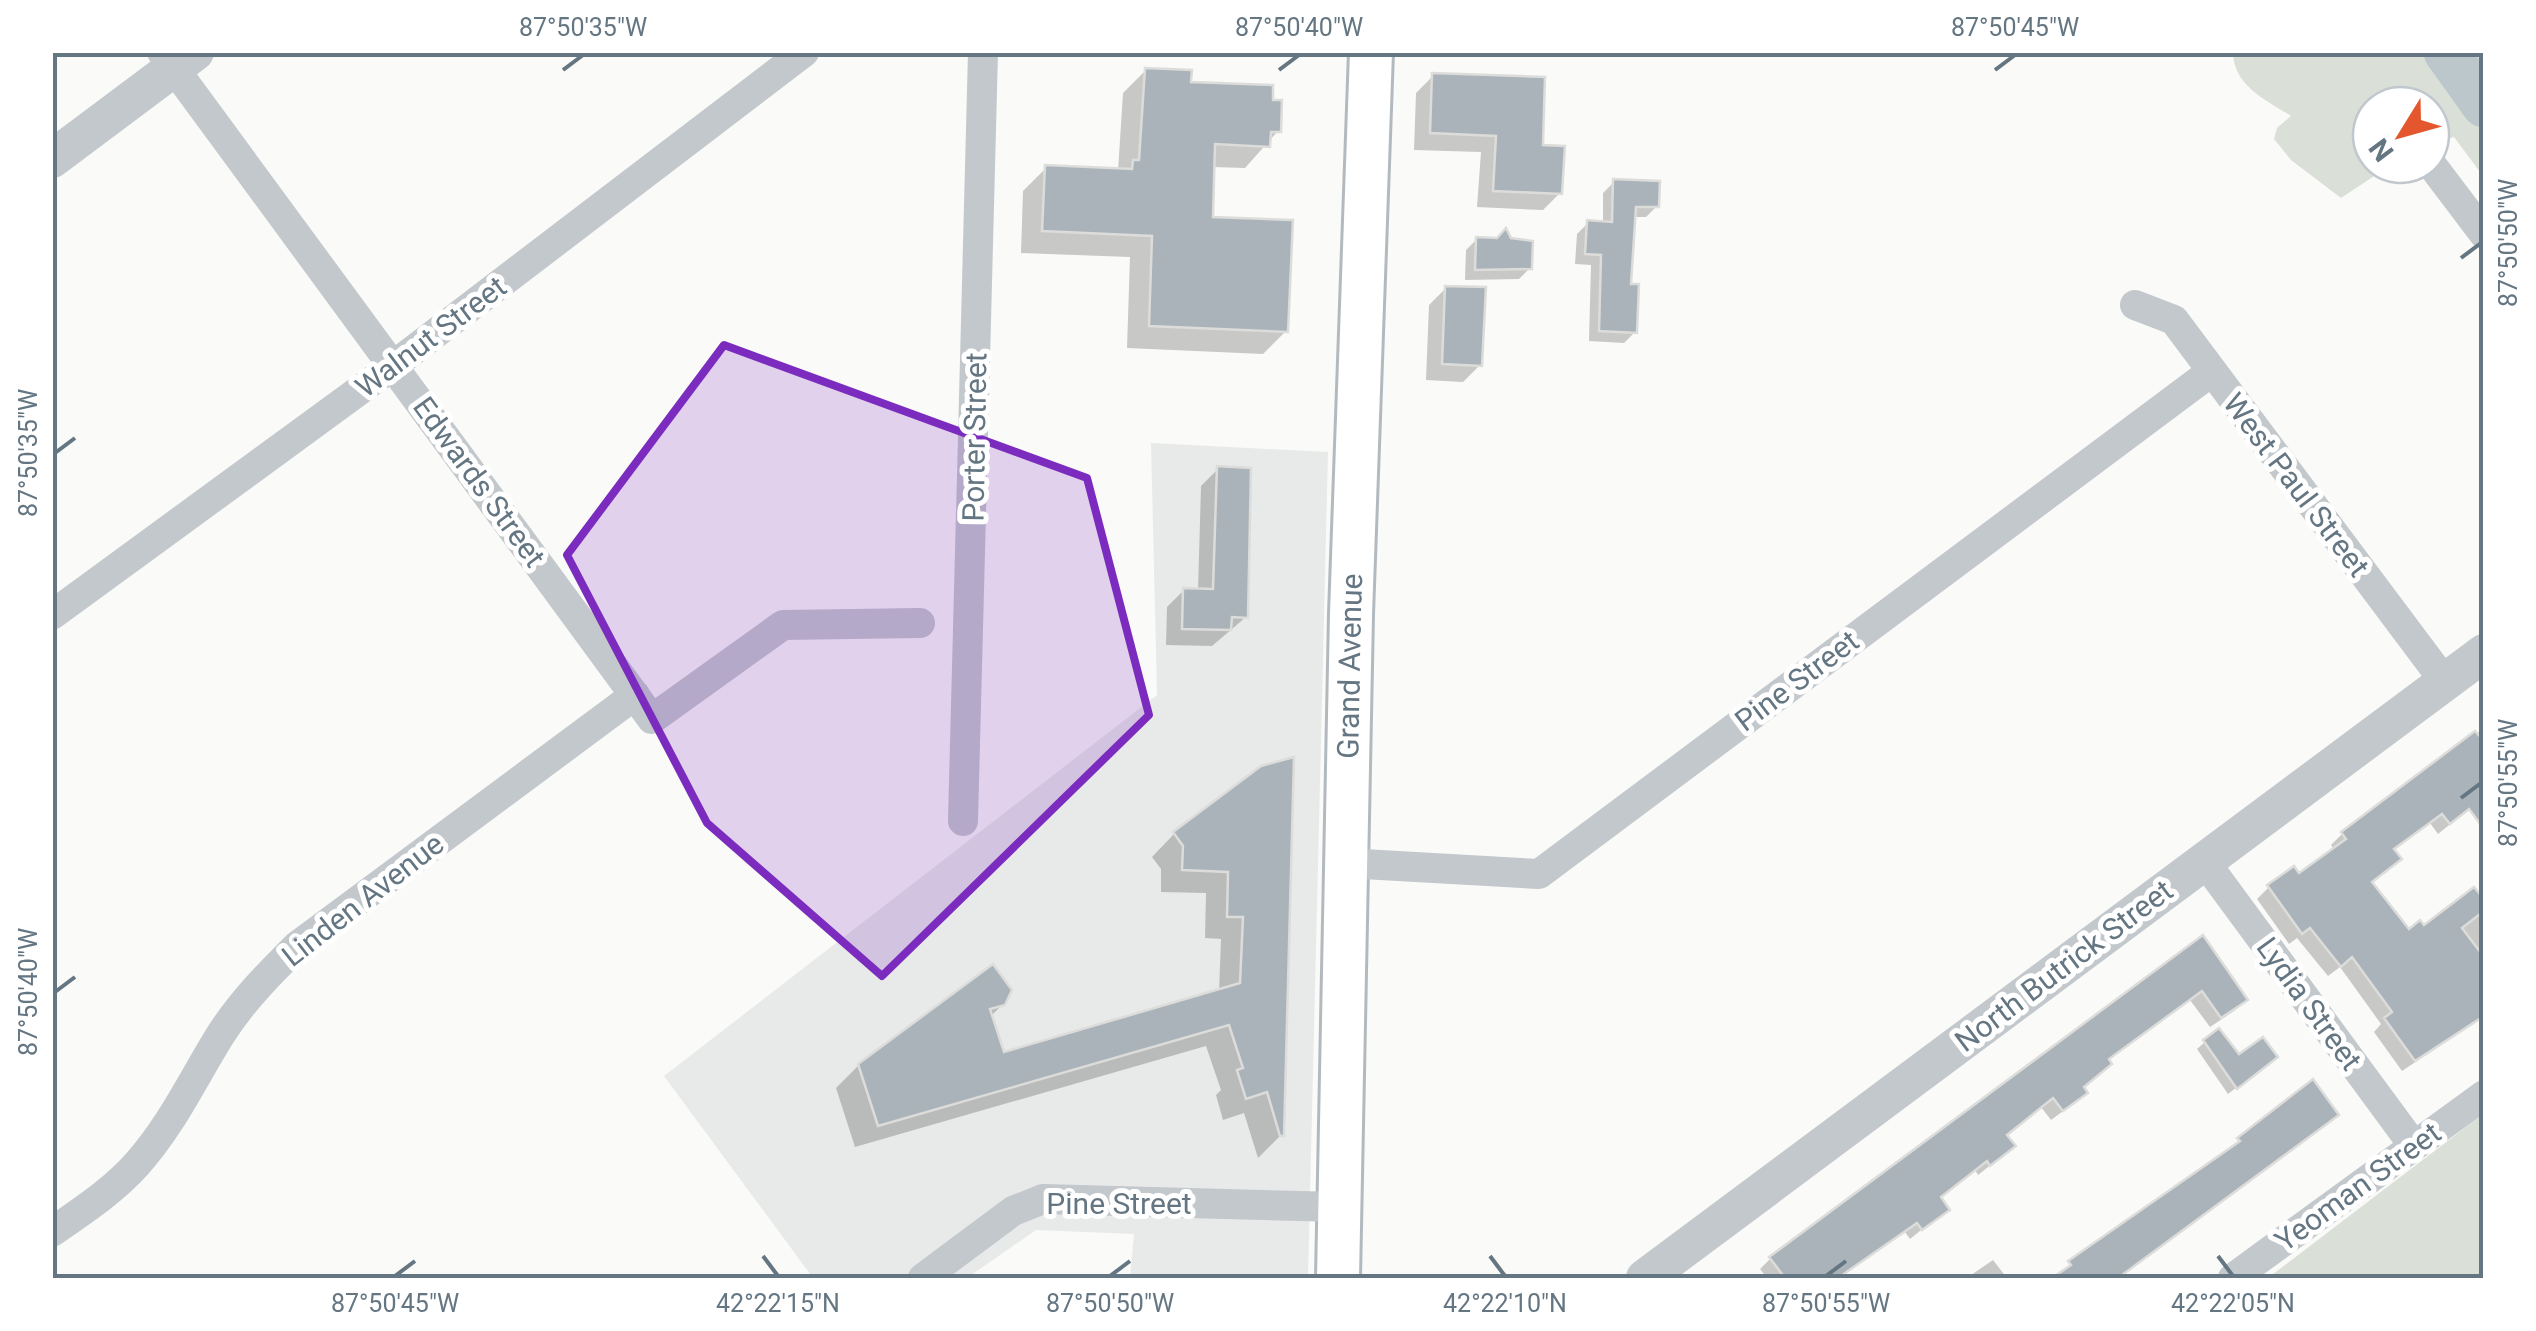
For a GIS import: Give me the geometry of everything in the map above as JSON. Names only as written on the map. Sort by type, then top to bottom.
[{"type":"main road","name":"Grand Avenue","points":[[1338,1278],[1345,863],[1371,52]]},
{"type":"street","name":"Walnut Street","points":[[52,616],[394,366],[804,52]]},
{"type":"street","name":"Porter Street","points":[[963,820],[982,52]]},
{"type":"street","name":"Edwards Street","points":[[177,58],[394,366],[644,707]]},
{"type":"street","points":[[52,159],[177,58]]},
{"type":"street","points":[[2447,185],[2484,234]]},
{"type":"street","name":"West Paul Street","points":[[2136,305],[2174,320],[2444,682]]},
{"type":"street","name":"Pine Street","points":[[1345,863],[1538,874],[2211,372]]},
{"type":"street","name":"Linden Avenue","points":[[52,1232],[108,1192],[139,1162],[178,1108],[223,1032],[264,979],[297,946],[644,707],[783,625],[920,623]]},
{"type":"street","name":"North Butrick Street","points":[[1645,1278],[2484,653]]},
{"type":"street","name":"Lydia Street","points":[[2204,862],[2414,1146]]},
{"type":"street","name":"Yeoman Street","points":[[2233,1278],[2484,1095]]},
{"type":"street","name":"Pine Street","points":[[923,1278],[1013,1211],[1042,1199],[1339,1207]]},
{"type":"highlighted area","points":[[724,345],[1087,478],[1149,715],[882,976],[707,823],[567,555]]},
{"type":"shaded area","points":[[2233,53],[2483,53],[2483,176],[2451,138],[2451,85],[2351,85],[2351,185],[2361,185],[2341,198],[2291,160],[2274,139],[2277,128],[2291,116],[2245,83]]},
{"type":"shaded area","points":[[1151,443],[1328,452],[1308,1278],[1130,1278],[1134,1234],[1036,1230],[967,1278],[813,1278],[664,1076],[1157,695]]},
{"type":"shaded area","points":[[2483,1114],[2483,1278],[2268,1278]]},
{"type":"building","points":[[1145,68],[1192,70],[1191,82],[1273,85],[1273,100],[1282,100],[1281,132],[1271,132],[1270,147],[1215,144],[1213,217],[1293,220],[1288,332],[1149,326],[1152,236],[1042,231],[1045,165],[1132,169],[1133,160],[1139,160]]},
{"type":"building","points":[[1432,73],[1545,77],[1543,145],[1565,146],[1562,194],[1493,191],[1496,136],[1430,133]]},
{"type":"building","points":[[1613,179],[1660,181],[1659,207],[1636,207],[1631,284],[1639,284],[1637,333],[1599,331],[1601,255],[1585,254],[1587,220],[1612,222]]},
{"type":"building","points":[[1506,228],[1511,238],[1533,241],[1532,269],[1475,270],[1476,237],[1497,238]]},
{"type":"building","points":[[1445,286],[1486,287],[1482,366],[1442,364]]},
{"type":"building","points":[[1217,466],[1251,468],[1248,618],[1232,617],[1231,630],[1182,629],[1183,588],[1213,589]]},
{"type":"building","points":[[2475,731],[2484,741],[2484,829],[2469,809],[2450,824],[2442,814],[2394,849],[2402,859],[2372,882],[2409,929],[2420,920],[2424,925],[2474,887],[2484,899],[2484,911],[2462,928],[2484,957],[2484,1016],[2415,1061],[2384,1018],[2392,1012],[2352,957],[2341,967],[2310,928],[2302,934],[2267,885],[2294,866],[2299,873],[2346,839],[2341,832]]},
{"type":"building","points":[[1294,757],[1284,1136],[1280,1136],[1267,1092],[1246,1099],[1237,1070],[1243,1068],[1229,1025],[878,1126],[858,1064],[993,964],[1012,990],[1005,1005],[990,1009],[1004,1052],[1240,983],[1243,917],[1227,917],[1228,872],[1182,870],[1183,846],[1173,832],[1261,766]]},
{"type":"building","points":[[2203,935],[2248,1000],[2221,1018],[2202,991],[2109,1059],[2112,1064],[2084,1087],[2088,1093],[2063,1111],[2053,1098],[2007,1135],[2016,1146],[1990,1166],[1987,1161],[1941,1197],[1950,1210],[1922,1230],[1917,1223],[1838,1278],[1785,1278],[1769,1257]]},
{"type":"building","points":[[2219,1028],[2239,1054],[2263,1037],[2278,1057],[2237,1089],[2203,1040]]},
{"type":"building","points":[[2313,1079],[2339,1115],[2118,1278],[2052,1278],[2071,1265],[2068,1261],[2240,1141],[2237,1138]]},
{"type":"waterway","points":[[2446,52],[2484,105]]}]
